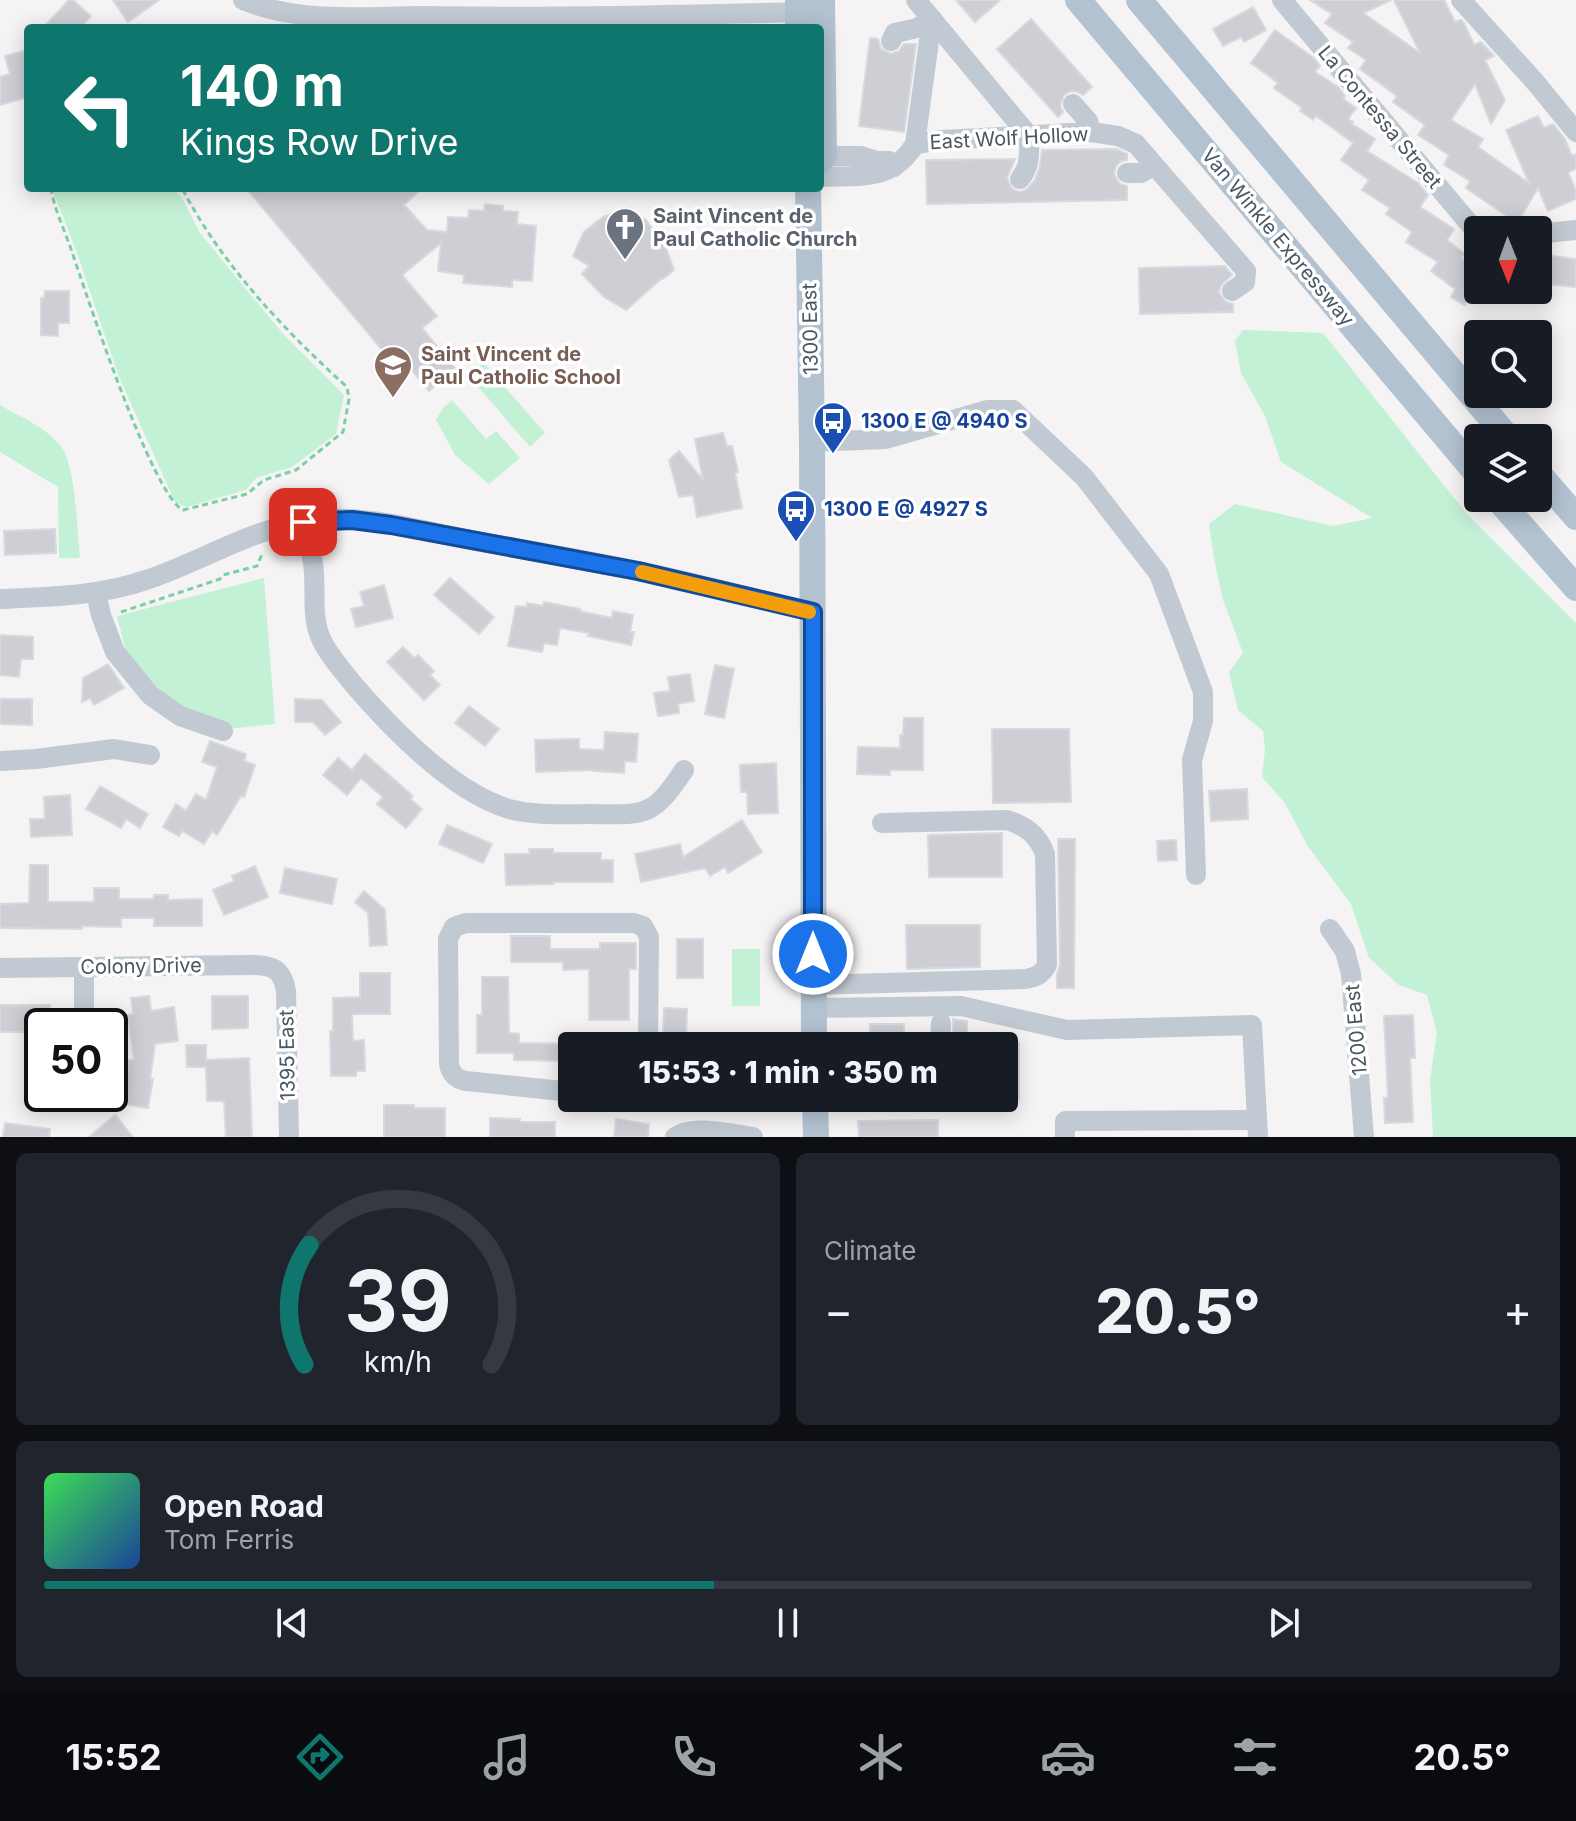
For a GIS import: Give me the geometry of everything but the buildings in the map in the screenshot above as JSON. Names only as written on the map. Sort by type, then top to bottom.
[{"type":"main road","name":"Van Winkle Expressway","points":[[1078,0],[1464,458]]},
{"type":"main road","points":[[1139,0],[1496,424]]},
{"type":"main road","name":"1300 East","points":[[808,192],[814,1032]]},
{"type":"main road","points":[[1552,489],[1576,517]]},
{"type":"main road","points":[[1509,512],[1576,588]]},
{"type":"main road","points":[[815,1112],[816,1137]]},
{"type":"street","points":[[243,0],[309,16],[414,8],[808,11]]},
{"type":"street","points":[[916,0],[1029,136],[1027,171],[1020,179]]},
{"type":"street","name":"La Contessa Street","points":[[1282,0],[1464,217]]},
{"type":"street","points":[[1461,0],[1576,132]]},
{"type":"street","points":[[891,41],[895,33],[917,28],[932,19]]},
{"type":"street","points":[[915,144],[932,19]]},
{"type":"street","points":[[1073,104],[1088,121],[1091,132]]},
{"type":"street","name":"East Wolf Hollow","points":[[824,163],[861,156],[889,161],[894,167],[908,156],[915,144],[942,140],[1091,132],[1118,136],[1136,144],[1246,271],[1245,282],[1232,291]]},
{"type":"street","points":[[1127,173],[1141,173],[1154,166]]},
{"type":"street","points":[[1552,233],[1576,230]]},
{"type":"street","points":[[812,442],[886,439],[987,410],[1013,410],[1084,477],[1159,574],[1203,692],[1203,721],[1192,760],[1196,875]]},
{"type":"street","points":[[0,599],[96,593],[150,579],[248,537],[283,526],[352,520],[650,574],[813,612]]},
{"type":"street","points":[[303,522],[314,564],[316,619],[323,643],[385,719],[458,783],[497,804],[520,811],[543,814],[636,813],[658,804],[684,770]]},
{"type":"street","points":[[96,593],[115,652],[150,695],[180,716],[223,731]]},
{"type":"street","points":[[0,761],[104,749],[150,755]]},
{"type":"street","points":[[813,996],[1026,979],[1037,977],[1047,965],[1045,854],[1032,833],[1021,824],[1007,820],[882,823]]},
{"type":"street","points":[[558,1091],[466,1081],[453,1074],[449,1064],[448,939],[454,927],[466,923],[634,923],[643,926],[649,941],[648,1032]]},
{"type":"street","name":"1200 East","points":[[1330,929],[1345,951],[1351,974],[1364,1137]]},
{"type":"street","name":"Colony Drive","points":[[0,968],[259,965],[280,973]]},
{"type":"street","points":[[84,967],[84,1008]]},
{"type":"street","name":"1395 East","points":[[280,973],[286,991],[289,1137]]},
{"type":"street","points":[[813,996],[961,1006],[1067,1030],[1252,1025],[1258,1129],[1065,1121],[1065,1137]]},
{"type":"street","points":[[941,1023],[941,1032]]},
{"type":"street","points":[[675,1137],[697,1130],[753,1137]]},
{"type":"path","points":[[52,192],[98,329],[134,421],[166,492],[175,506],[183,510],[247,494],[264,480],[296,470],[343,432],[349,399],[347,387],[277,319],[213,242],[184,192]]},
{"type":"path","points":[[101,615],[128,610],[220,579],[223,575],[257,566],[264,548]]},
{"type":"green space","points":[[53,192],[176,192],[200,233],[245,288],[284,335],[344,395],[336,434],[292,467],[256,478],[246,490],[186,507],[175,502],[119,377]]},
{"type":"green space","points":[[1243,330],[1323,333],[1464,512],[1576,623],[1576,1137],[1433,1137],[1430,1080],[1437,1033],[1427,995],[1399,985],[1369,958],[1351,904],[1307,845],[1285,803],[1262,777],[1265,750],[1263,731],[1238,710],[1229,672],[1243,653],[1223,600],[1209,524],[1235,504],[1333,526],[1372,518],[1281,462],[1265,416],[1241,373],[1235,341]]},
{"type":"green space","points":[[483,362],[545,433],[530,447],[468,375]]},
{"type":"green space","points":[[452,400],[486,439],[496,431],[520,458],[489,484],[455,455],[436,420]]},
{"type":"green space","points":[[0,405],[42,429],[62,448],[73,485],[80,558],[59,558],[58,487],[0,452]]},
{"type":"green space","points":[[264,578],[275,724],[226,729],[179,713],[131,671],[117,616]]},
{"type":"green space","points":[[732,949],[760,949],[760,1006],[732,1006]]},
{"type":"slow traffic","points":[[642,572],[809,612]]},
{"type":"place","name":"Saint Vincent de Paul Catholic Church","points":[[625,261]]},
{"type":"place","name":"Saint Vincent de Paul Catholic School","points":[[393,399]]},
{"type":"place","name":"1300 E @ 4940 S","points":[[833,455]]},
{"type":"place","name":"1300 E @ 4927 S","points":[[796,543]]},
{"type":"route","points":[[303,522],[333,519],[391,525],[638,571],[813,612],[813,954]]}]
